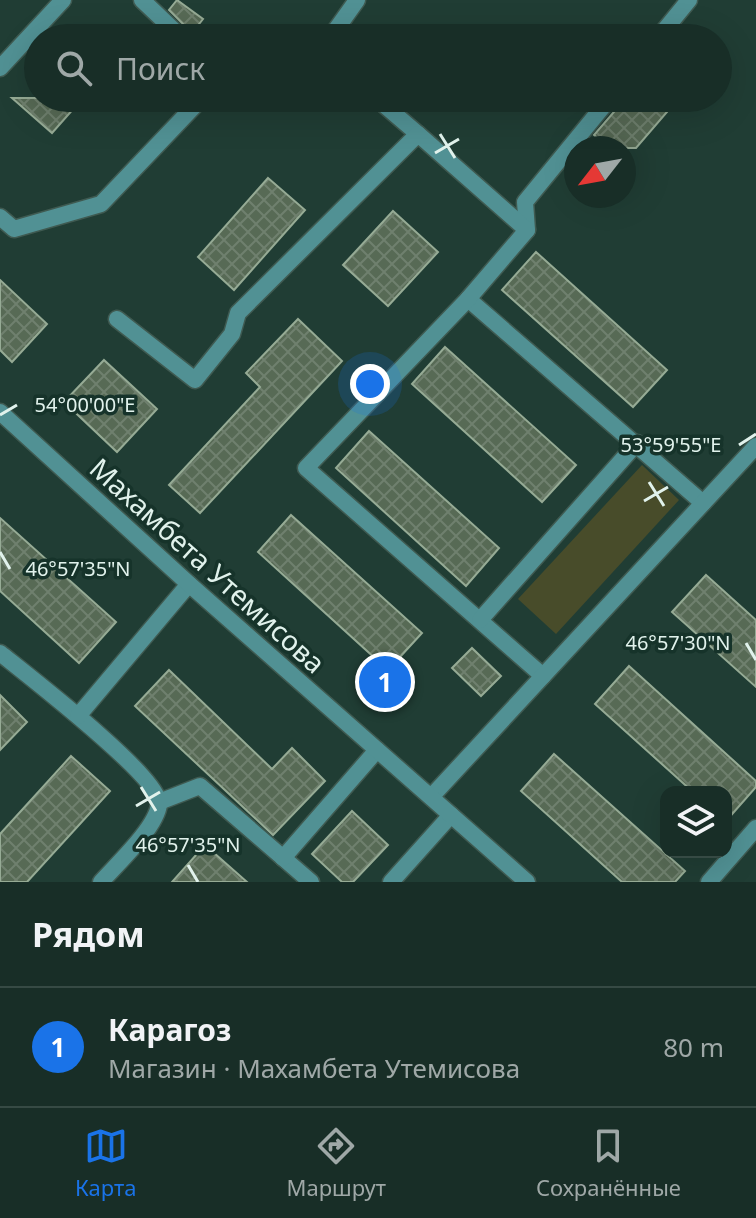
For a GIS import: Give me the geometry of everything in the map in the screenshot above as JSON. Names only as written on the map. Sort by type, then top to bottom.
[{"type":"street","points":[[41,24],[63,0]]},
{"type":"street","points":[[142,0],[167,24]]},
{"type":"street","points":[[340,24],[357,0]]},
{"type":"street","points":[[669,24],[689,0]]},
{"type":"street","points":[[0,68],[24,42]]},
{"type":"street","points":[[0,217],[14,229],[101,204],[189,112]]},
{"type":"street","points":[[392,112],[527,230]]},
{"type":"street","points":[[543,676],[306,468],[468,299],[527,230],[525,202],[599,112]]},
{"type":"street","points":[[117,319],[195,380],[232,334],[238,313],[418,134]]},
{"type":"street","points":[[468,299],[703,503]]},
{"type":"street","name":"Махамбета Утемисова","points":[[0,412],[189,584],[527,882]]},
{"type":"street","points":[[480,620],[637,443]]},
{"type":"street","points":[[431,797],[756,446]]},
{"type":"street","points":[[78,716],[189,584]]},
{"type":"street","points":[[0,653],[78,716],[152,785],[159,802],[154,821],[101,882]]},
{"type":"street","points":[[283,858],[377,750]]},
{"type":"street","points":[[159,802],[200,786],[311,882]]},
{"type":"street","points":[[391,882],[451,815]]},
{"type":"street","points":[[709,882],[756,828]]},
{"type":"green space","points":[[642,465],[679,500],[556,634],[518,599]]},
{"type":"building","points":[[177,0],[203,19],[199,24],[183,24],[169,10]]},
{"type":"building","points":[[12,98],[24,98],[24,108]]},
{"type":"building","points":[[28,112],[71,112],[52,133]]},
{"type":"building","points":[[614,112],[667,112],[636,148],[636,136],[595,136]]},
{"type":"building","points":[[268,178],[305,210],[234,290],[198,257]]},
{"type":"building","points":[[393,211],[438,252],[388,306],[343,265]]},
{"type":"building","points":[[536,252],[667,370],[633,407],[502,290]]},
{"type":"building","points":[[0,280],[47,324],[12,362],[0,350]]},
{"type":"building","points":[[298,319],[342,361],[200,513],[169,485],[260,387],[246,373]]},
{"type":"building","points":[[445,347],[576,465],[542,502],[412,384]]},
{"type":"building","points":[[104,360],[157,409],[117,452],[64,402]]},
{"type":"building","points":[[369,431],[499,548],[466,586],[336,468]]},
{"type":"building","points":[[291,515],[422,633],[388,670],[258,552]]},
{"type":"building","points":[[0,518],[116,622],[79,663],[0,591]]},
{"type":"building","points":[[706,575],[756,620],[756,687],[672,612]]},
{"type":"building","points":[[472,648],[501,676],[481,696],[452,668]]},
{"type":"building","points":[[629,666],[756,781],[756,787],[732,814],[732,786],[686,786],[595,704]]},
{"type":"building","points":[[169,670],[272,769],[292,748],[325,781],[273,835],[135,706]]},
{"type":"building","points":[[0,695],[27,722],[0,750]]},
{"type":"building","points":[[554,754],[660,849],[660,858],[670,858],[685,871],[675,882],[622,882],[521,791]]},
{"type":"building","points":[[71,756],[110,791],[27,882],[0,882],[0,834]]},
{"type":"building","points":[[352,811],[388,845],[353,882],[342,882],[312,854]]},
{"type":"building","points":[[205,845],[247,882],[172,882]]},
{"type":"place","name":"Карагоз","points":[[385,682]]}]
